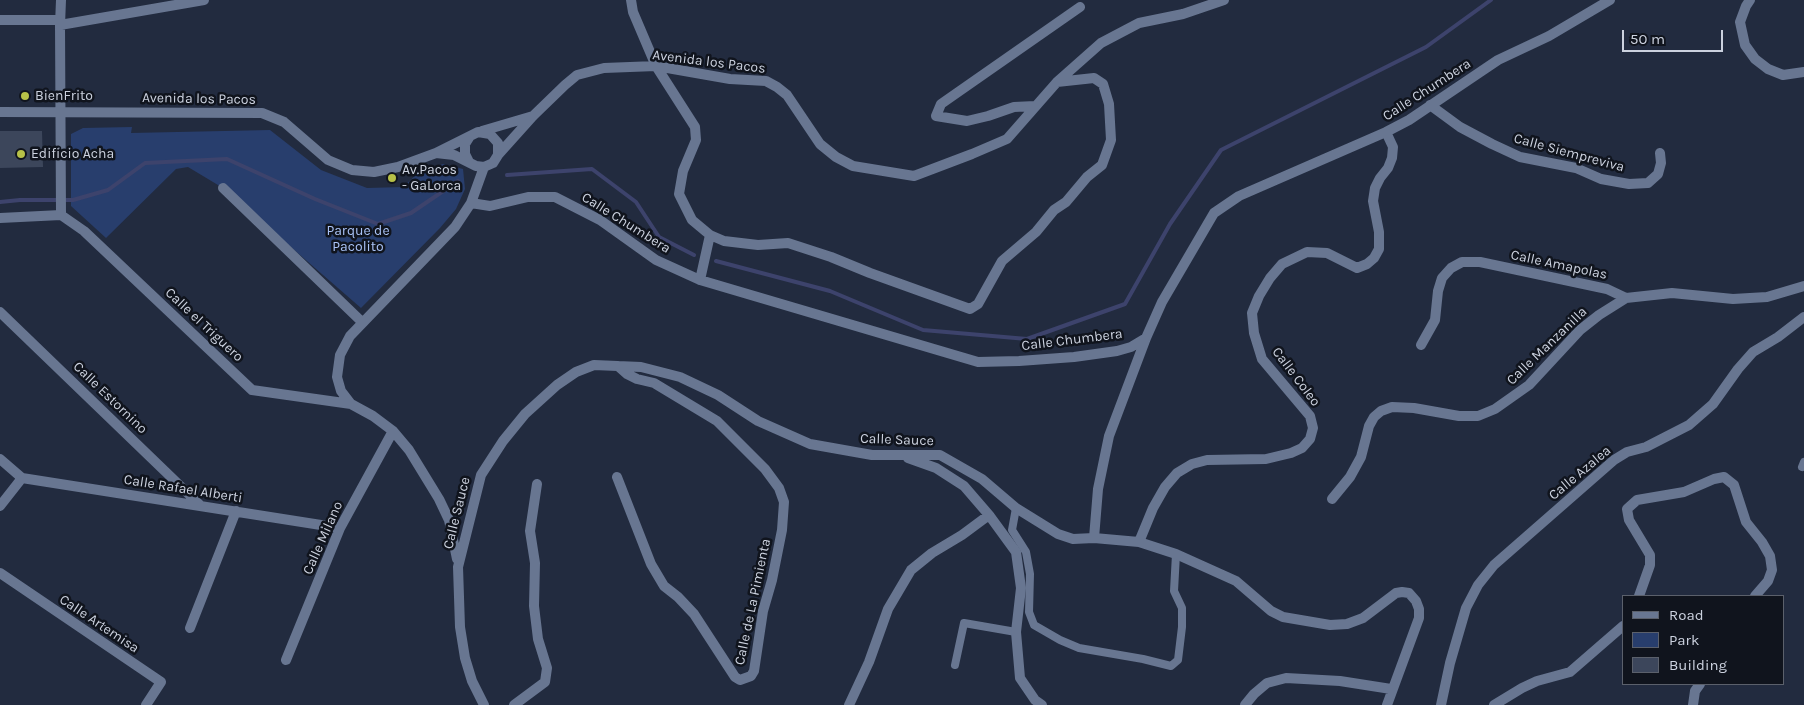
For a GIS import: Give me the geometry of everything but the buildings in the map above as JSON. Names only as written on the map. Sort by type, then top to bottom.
[{"type":"street","points":[[0,218],[61,215],[61,0]]},
{"type":"street","points":[[0,20],[60,22],[204,0]]},
{"type":"street","points":[[631,0],[633,12],[656,66],[694,127],[696,140],[683,171],[679,194],[692,220],[710,235],[724,241],[758,245],[788,243],[970,308],[978,304],[1002,261],[1036,232],[1054,210],[1066,202],[1087,178],[1102,165],[1111,140],[1109,104],[1103,84],[1094,78],[1057,82]]},
{"type":"street","name":"Avenida los Pacos","points":[[498,155],[565,84],[577,75],[604,68],[656,66],[730,80],[766,81],[787,95],[820,144],[836,157],[853,166],[914,176],[1007,139],[1057,82],[1101,43],[1139,23],[1183,14],[1224,0]]},
{"type":"street","name":"Calle Chumbera","points":[[472,203],[490,206],[528,197],[555,197],[600,220],[656,260],[700,280],[978,362],[1019,361],[1091,354],[1131,347],[1146,338],[1162,302],[1214,213],[1239,196],[1386,132],[1498,60],[1548,36],[1610,0]]},
{"type":"street","points":[[1750,0],[1740,22],[1744,45],[1768,69],[1783,74],[1804,72]]},
{"type":"street","points":[[1035,106],[1014,107],[967,121],[936,116],[941,104],[1080,7]]},
{"type":"street","name":"Calle Siempreviva","points":[[1430,105],[1460,127],[1513,154],[1576,168],[1601,179],[1629,184],[1648,183],[1658,174],[1661,163],[1660,152]]},
{"type":"street","name":"Avenida los Pacos","points":[[0,112],[262,113],[284,122],[328,160],[352,170],[374,172],[398,167],[436,153],[474,134],[534,116]]},
{"type":"street","name":"Calle Coleo","points":[[1139,542],[1153,508],[1165,487],[1177,472],[1192,464],[1207,460],[1266,459],[1291,453],[1302,448],[1310,439],[1313,428],[1310,416],[1262,359],[1254,333],[1252,313],[1259,296],[1270,278],[1282,264],[1307,252],[1327,253],[1357,268],[1367,264],[1374,258],[1378,249],[1379,232],[1372,201],[1375,188],[1392,158],[1393,146],[1386,132]]},
{"type":"street","points":[[436,153],[454,155],[476,166],[484,167],[493,163],[498,155],[498,143],[490,134],[474,134],[465,144],[465,154],[469,162]]},
{"type":"street","points":[[458,567],[448,520],[439,499],[409,450],[392,431],[373,416],[351,404],[341,391],[337,377],[340,355],[350,336],[455,227],[472,203],[484,167]]},
{"type":"street","points":[[223,188],[362,322]]},
{"type":"street","name":"Calle el Triguero","points":[[61,215],[84,231],[252,390],[351,404]]},
{"type":"street","points":[[700,280],[710,235]]},
{"type":"street","name":"Calle Amapolas","points":[[1421,345],[1435,320],[1438,291],[1442,278],[1451,268],[1462,262],[1480,262],[1607,289],[1626,298]]},
{"type":"street","points":[[1626,298],[1672,292],[1733,299],[1767,297],[1804,286]]},
{"type":"street","name":"Calle Manzanilla","points":[[1332,499],[1350,477],[1361,457],[1369,426],[1374,417],[1381,412],[1392,407],[1414,408],[1459,416],[1478,416],[1495,409],[1529,385],[1580,330],[1626,298]]},
{"type":"street","name":"Calle Estornino","points":[[0,312],[200,504]]},
{"type":"street","name":"Calle Azalea","points":[[1441,705],[1466,608],[1478,584],[1494,565],[1614,460],[1627,452],[1646,447],[1689,425],[1713,404],[1738,369],[1753,352],[1804,317]]},
{"type":"street","points":[[1094,538],[1098,489],[1109,436],[1146,338]]},
{"type":"street","name":"Calle Sauce","points":[[484,705],[472,681],[465,658],[460,627],[458,567],[481,475],[503,440],[525,414],[557,385],[576,372],[594,365],[641,367],[680,377],[718,395],[758,421],[810,444],[872,455],[940,455],[982,479],[1016,508],[1058,534],[1073,539],[1094,538],[1139,542],[1176,554],[1236,582],[1271,611],[1283,617],[1330,626],[1347,624],[1363,618],[1396,594],[1402,592],[1409,594],[1416,601],[1419,609],[1419,618],[1391,689],[1387,705]]},
{"type":"street","name":"Calle de La Pimienta","points":[[617,477],[651,564],[664,586],[678,597],[694,614],[735,677],[740,680],[751,676],[754,671],[763,611],[772,580],[782,530],[784,502],[779,488],[765,469],[717,421],[654,383],[637,379],[627,374],[618,366]]},
{"type":"street","name":"Calle Milano","points":[[286,660],[340,528],[392,431]]},
{"type":"street","points":[[900,455],[936,468],[964,486],[989,515],[1016,552],[1021,588],[1016,632],[1020,678],[1035,700],[1042,705]]},
{"type":"street","points":[[0,459],[22,478],[0,506]]},
{"type":"street","points":[[1639,595],[1650,565],[1650,555],[1629,520],[1628,509],[1637,500],[1684,492],[1714,479],[1724,477],[1734,484],[1746,522],[1762,542],[1770,556],[1772,570],[1770,576],[1756,595]]},
{"type":"street","name":"Calle Rafael Alberti","points":[[22,478],[200,504],[340,528]]},
{"type":"street","points":[[514,705],[545,682],[547,668],[538,639],[534,606],[535,563],[530,531],[536,484]]},
{"type":"street","points":[[190,628],[236,511]]},
{"type":"street","points":[[849,705],[869,662],[888,609],[910,570],[989,515]]},
{"type":"street","name":"Calle Artemisa","points":[[0,573],[161,682],[146,705]]},
{"type":"street","points":[[1494,705],[1537,681],[1570,672],[1622,627]]},
{"type":"street","points":[[1244,705],[1268,683],[1286,678],[1340,681],[1391,689]]},
{"type":"street","points":[[1693,705],[1699,685]]},
{"type":"lane","points":[[1016,508],[1012,530],[1026,552],[1030,574],[1029,612],[1034,624],[1060,640],[1079,648],[1172,666],[1178,660],[1182,627],[1182,608],[1174,591],[1176,554]]},
{"type":"lane","points":[[955,665],[964,623],[1016,632]]},
{"type":"green space","name":"Parque de Pacolito","points":[[132,127],[131,133],[270,130],[321,170],[367,188],[403,187],[419,172],[443,164],[463,169],[465,189],[456,209],[440,228],[361,308],[223,188],[188,167],[176,169],[106,238],[71,206],[71,134],[83,128]]},
{"type":"waterway","points":[[716,261],[830,291],[923,330],[1027,339],[1125,304],[1170,224],[1221,150],[1426,47],[1491,0]]},
{"type":"waterway","points":[[0,202],[73,200],[108,190],[145,163],[227,159],[315,199],[378,224],[411,213],[458,181]]},
{"type":"waterway","points":[[507,175],[592,169],[636,202],[659,237],[694,255]]},
{"type":"place","name":"BienFrito","points":[[25,96]]},
{"type":"place","name":"Edificio Acha","points":[[21,154]]},
{"type":"place","name":"Av.Pacos - GªLorca","points":[[392,178]]}]
